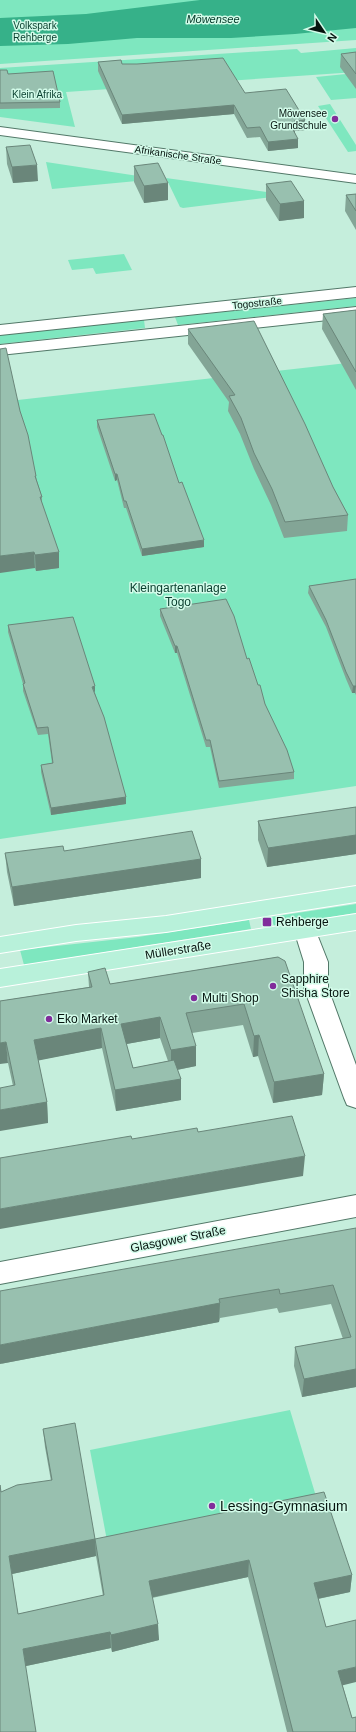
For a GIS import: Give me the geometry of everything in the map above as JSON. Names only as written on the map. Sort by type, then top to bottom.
[{"type":"main road","points":[[0,944],[76,933],[166,924],[356,894]]},
{"type":"main road","name":"Müllerstraße","points":[[0,978],[356,922]]},
{"type":"street","name":"Afrikanische Straße","points":[[0,131],[356,179]]},
{"type":"street","name":"Togostraße","points":[[0,330],[356,292]]},
{"type":"street","name":"Togostraße","points":[[0,350],[356,312]]},
{"type":"street","points":[[158,313],[165,332]]},
{"type":"street","points":[[305,930],[316,962],[316,988],[356,1098]]},
{"type":"street","name":"Glasgower Straße","points":[[0,1273],[356,1206]]},
{"type":"green space","name":"Möwensee","points":[[0,0],[356,0],[356,40],[0,64]]},
{"type":"green space","name":"Klein Afrika","points":[[356,48],[356,72],[66,92],[75,127],[0,117],[0,68],[297,49],[301,53]]},
{"type":"green space","points":[[356,73],[356,98],[331,100],[316,77]]},
{"type":"green space","points":[[330,104],[356,145],[356,151],[348,152],[318,106]]},
{"type":"green space","points":[[46,162],[158,179],[52,189]]},
{"type":"green space","points":[[166,178],[281,194],[280,196],[183,208],[180,207]]},
{"type":"green space","points":[[124,254],[132,270],[96,274],[93,268],[72,270],[68,260]]},
{"type":"green space","points":[[356,298],[356,306],[178,325],[175,317]]},
{"type":"green space","points":[[144,320],[145,328],[0,344],[0,335]]},
{"type":"green space","name":"Kleingartenanlage Togo","points":[[356,362],[356,786],[0,839],[0,402]]},
{"type":"green space","points":[[356,904],[356,913],[274,926],[271,917]]},
{"type":"green space","points":[[249,920],[251,929],[24,965],[20,950],[138,937]]},
{"type":"green space","points":[[290,1410],[318,1503],[108,1546],[90,1450]]},
{"type":"water","name":"Möwensee","points":[[200,0],[356,0],[356,28],[231,38],[137,38],[68,44],[0,46],[0,18],[86,14]]},
{"type":"building","points":[[356,52],[356,74],[341,54]]},
{"type":"building","points":[[223,58],[245,93],[286,89],[305,120],[294,121],[296,124],[290,124],[298,139],[268,142],[260,127],[247,128],[234,105],[122,115],[98,62],[121,60],[122,64],[137,64]]},
{"type":"building","points":[[0,70],[7,70],[8,74],[53,71],[60,102],[0,103]]},
{"type":"building","points":[[30,145],[37,165],[12,167],[6,147]]},
{"type":"building","points":[[158,163],[168,183],[144,186],[134,166]]},
{"type":"building","points":[[291,181],[304,201],[280,204],[266,184]]},
{"type":"building","points":[[356,194],[356,211],[346,195]]},
{"type":"building","points":[[356,310],[356,372],[323,314]]},
{"type":"building","points":[[254,321],[305,424],[333,487],[348,515],[285,522],[272,489],[254,453],[241,418],[229,396],[235,395],[188,329]]},
{"type":"building","points":[[6,348],[20,411],[28,435],[35,476],[42,497],[40,497],[59,552],[35,555],[34,552],[0,556],[0,349]]},
{"type":"building","points":[[154,414],[163,435],[179,483],[182,482],[204,540],[142,549],[97,420]]},
{"type":"building","points":[[356,579],[356,686],[353,686],[326,620],[309,586]]},
{"type":"building","points":[[226,599],[234,616],[247,659],[249,658],[258,685],[260,685],[265,704],[287,750],[294,772],[219,781],[210,740],[206,740],[177,646],[175,646],[160,609]]},
{"type":"building","points":[[73,617],[95,686],[92,687],[104,717],[126,797],[51,808],[41,765],[53,763],[48,727],[37,728],[23,684],[25,683],[8,625]]},
{"type":"building","points":[[356,807],[356,835],[268,848],[258,821]]},
{"type":"building","points":[[192,831],[201,859],[12,887],[5,853],[63,846],[64,851]]},
{"type":"building","points":[[278,957],[285,961],[324,1074],[274,1082],[259,1035],[254,1036],[244,1004],[186,1013],[196,1046],[171,1050],[160,1017],[121,1024],[133,1068],[174,1060],[181,1079],[115,1090],[101,1028],[34,1040],[47,1102],[0,1110],[0,1088],[15,1085],[6,1042],[0,1043],[0,1001],[92,987],[88,972],[105,968],[110,984]]},
{"type":"building","points":[[292,1116],[305,1156],[0,1209],[0,1158],[131,1136],[132,1139],[197,1128],[198,1132]]},
{"type":"building","points":[[356,1228],[356,1369],[304,1379],[295,1347],[351,1337],[333,1285],[280,1294],[279,1289],[219,1299],[220,1303],[0,1345],[0,1291]]},
{"type":"building","points":[[75,1423],[95,1539],[324,1492],[352,1575],[314,1583],[326,1627],[356,1620],[356,1667],[338,1671],[352,1718],[356,1717],[356,1732],[293,1732],[249,1560],[149,1581],[158,1624],[111,1635],[110,1632],[23,1649],[36,1732],[0,1732],[0,1485],[1,1492],[17,1485],[52,1480],[43,1429]],"holes":[[[95,1539],[104,1595],[18,1614],[9,1556]]]},
{"type":"place","name":"Möwensee Grundschule","points":[[335,119]]},
{"type":"place","name":"Rehberge","points":[[267,922]]},
{"type":"place","name":"Sapphire Shisha Store","points":[[273,986]]},
{"type":"place","name":"Multi Shop","points":[[194,998]]},
{"type":"place","name":"Eko Market","points":[[49,1019]]},
{"type":"place","name":"Lessing-Gymnasium","points":[[212,1506]]},
{"type":"park label","name":"Volkspark Rehberge","points":[[35,30]]}]
